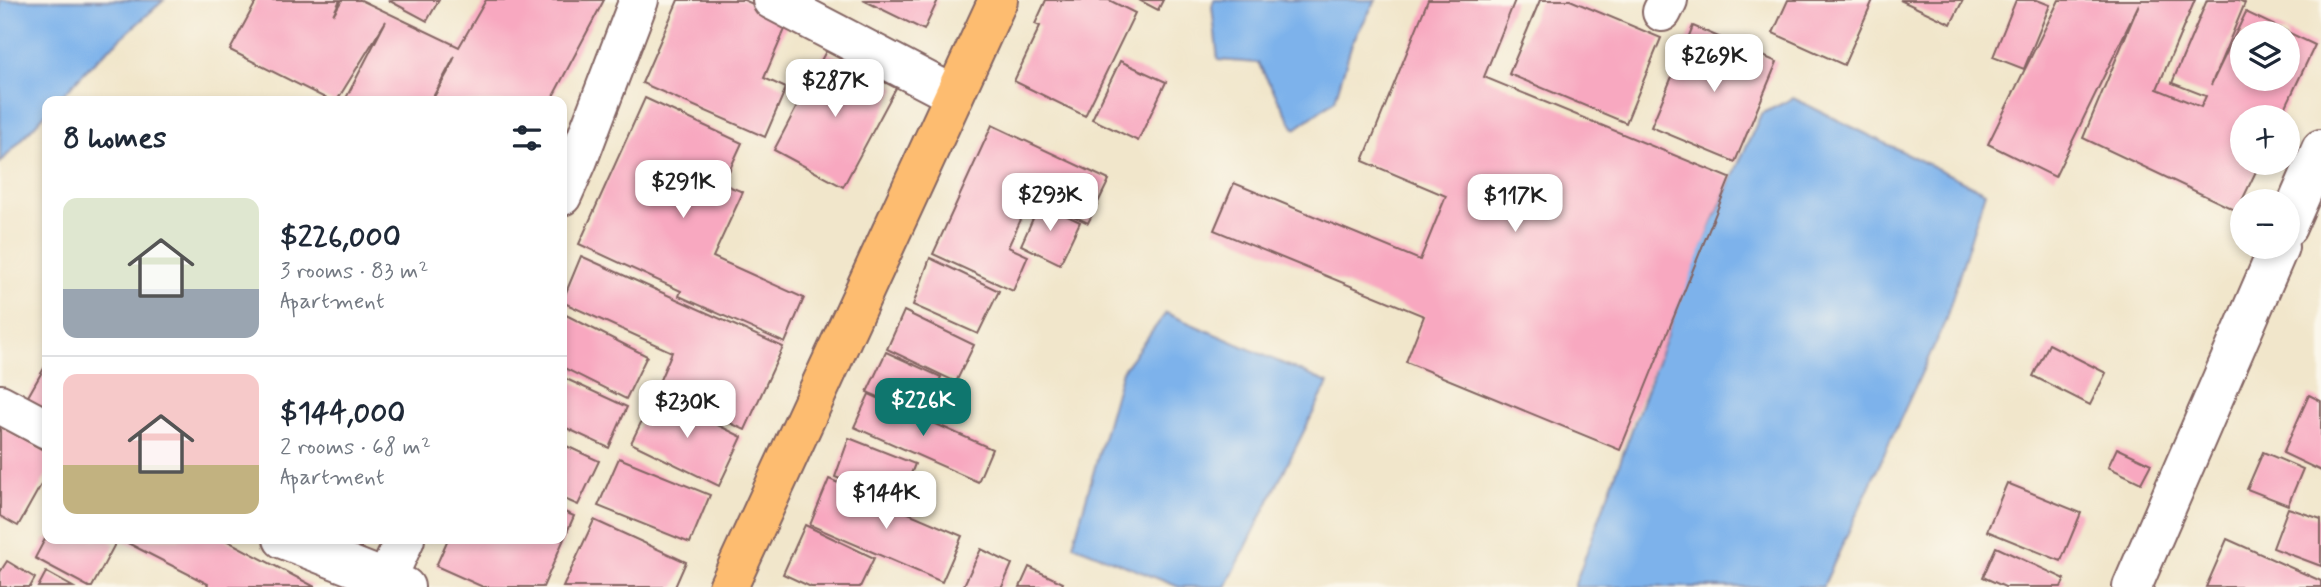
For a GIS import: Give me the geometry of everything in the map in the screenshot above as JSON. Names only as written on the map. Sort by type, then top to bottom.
[{"type":"main road","points":[[728,587],[998,0]]},
{"type":"street","points":[[567,185],[639,0]]},
{"type":"street","points":[[772,0],[954,95]]},
{"type":"street","points":[[2300,197],[2321,149]]},
{"type":"street","points":[[2132,587],[2273,259]]},
{"type":"street","points":[[0,404],[42,426]]},
{"type":"street","points":[[295,544],[391,585],[403,544]]},
{"type":"water","points":[[0,0],[164,0],[92,64],[62,96],[42,96],[42,117],[0,163]]},
{"type":"water","points":[[1214,0],[1376,0],[1352,43],[1335,100],[1295,129],[1258,63],[1218,60],[1212,6]]},
{"type":"water","points":[[1793,98],[1985,192],[1945,322],[1823,587],[1574,587],[1691,269],[1761,114]]},
{"type":"water","points":[[1166,313],[1328,383],[1226,587],[1179,587],[1073,545],[1122,371]]},
{"type":"building","points":[[257,0],[340,0],[333,15],[342,0],[361,0],[459,47],[486,0],[604,0],[553,96],[435,96],[455,56],[434,96],[347,96],[386,21],[340,96],[321,96],[230,50]]},
{"type":"building","points":[[388,0],[439,0],[427,21]]},
{"type":"building","points":[[678,0],[744,0],[789,20],[764,78],[786,88],[765,137],[642,83]]},
{"type":"building","points":[[863,0],[938,0],[924,30]]},
{"type":"building","points":[[1046,0],[1109,0],[1135,13],[1085,116],[1014,81],[1040,26],[1035,24]]},
{"type":"building","points":[[1139,0],[1163,0],[1158,10]]},
{"type":"building","points":[[1428,0],[1515,0],[1484,77],[1730,178],[1620,450],[1406,362],[1424,316],[1214,230],[1234,183],[1420,260],[1446,196],[1363,161]]},
{"type":"building","points":[[1540,0],[1570,0],[1661,38],[1626,123],[1509,74]]},
{"type":"building","points":[[1788,0],[1873,0],[1844,65],[1773,33]]},
{"type":"building","points":[[1900,0],[1963,0],[1951,24]]},
{"type":"building","points":[[2016,0],[2037,0],[2050,5],[2024,69],[1993,57]]},
{"type":"building","points":[[2059,0],[2195,0],[2157,89],[2201,107],[2206,96],[2172,83],[2207,0],[2239,0],[2245,3],[2238,21],[2230,21],[2230,39],[2211,85],[2230,45],[2230,91],[2293,91],[2287,105],[2230,105],[2230,175],[2254,175],[2248,189],[2230,189],[2230,208],[2083,138],[2139,4],[2055,177],[1988,144]]},
{"type":"building","points":[[2246,12],[2265,21],[2242,21]]},
{"type":"building","points":[[1693,26],[1777,62],[1735,162],[1651,127]]},
{"type":"building","points":[[2300,38],[2315,45],[2300,77]]},
{"type":"building","points":[[826,51],[896,88],[843,187],[774,150]]},
{"type":"building","points":[[1120,61],[1166,82],[1138,141],[1092,119]]},
{"type":"building","points":[[645,98],[742,143],[723,184],[743,192],[713,257],[804,298],[785,343],[679,296],[681,291],[579,244]]},
{"type":"building","points":[[992,125],[1109,180],[1088,223],[1032,196],[1008,247],[1028,256],[1013,291],[933,254]]},
{"type":"building","points":[[1040,203],[1080,222],[1060,264],[1021,245]]},
{"type":"building","points":[[581,256],[783,347],[745,430],[656,389],[672,352],[567,304],[567,290]]},
{"type":"building","points":[[930,258],[999,291],[978,334],[913,305]]},
{"type":"building","points":[[904,311],[974,345],[956,382],[887,349]]},
{"type":"building","points":[[567,316],[647,356],[626,399],[567,370]]},
{"type":"building","points":[[2049,344],[2106,373],[2090,405],[2033,376]]},
{"type":"building","points":[[886,352],[941,377],[924,417],[867,392]]},
{"type":"building","points":[[42,372],[42,409],[26,400]]},
{"type":"building","points":[[567,379],[627,407],[609,448],[567,428]]},
{"type":"building","points":[[655,394],[742,437],[719,486],[631,443]]},
{"type":"building","points":[[869,394],[992,449],[978,482],[854,427]]},
{"type":"building","points":[[2309,395],[2321,401],[2321,471],[2283,453]]},
{"type":"building","points":[[0,426],[42,449],[42,483],[18,526],[0,516]]},
{"type":"building","points":[[849,438],[915,464],[899,503],[835,477]]},
{"type":"building","points":[[567,446],[599,461],[578,505],[567,500]]},
{"type":"building","points":[[2117,448],[2151,464],[2141,483],[2108,467]]},
{"type":"building","points":[[2263,452],[2303,469],[2288,505],[2247,489]]},
{"type":"building","points":[[619,458],[710,495],[690,543],[598,506]]},
{"type":"building","points":[[829,479],[962,536],[942,582],[810,525]]},
{"type":"building","points":[[2007,483],[2081,513],[2061,561],[1987,531]]},
{"type":"building","points":[[2288,508],[2321,519],[2321,566],[2273,548]]},
{"type":"building","points":[[567,513],[574,516],[567,532]]},
{"type":"building","points":[[594,520],[686,562],[675,587],[563,587]]},
{"type":"building","points":[[805,525],[874,558],[860,587],[811,587],[783,574]]},
{"type":"building","points":[[2227,539],[2321,581],[2321,587],[2206,587]]},
{"type":"building","points":[[42,544],[115,544],[92,587],[35,558]]},
{"type":"building","points":[[130,544],[233,544],[315,587],[207,587],[208,584]]},
{"type":"building","points":[[340,544],[363,544],[359,552]]},
{"type":"building","points":[[446,544],[562,544],[543,587],[483,587],[436,566]]},
{"type":"building","points":[[1996,547],[2065,579],[2061,587],[2005,587],[1983,577]]},
{"type":"building","points":[[981,549],[1012,564],[1002,587],[963,587]]},
{"type":"building","points":[[7,561],[35,578],[30,587],[0,587],[0,572]]},
{"type":"building","points":[[1029,567],[1063,583],[1061,587],[1020,587]]},
{"type":"building","points":[[46,572],[73,587],[38,587]]}]
